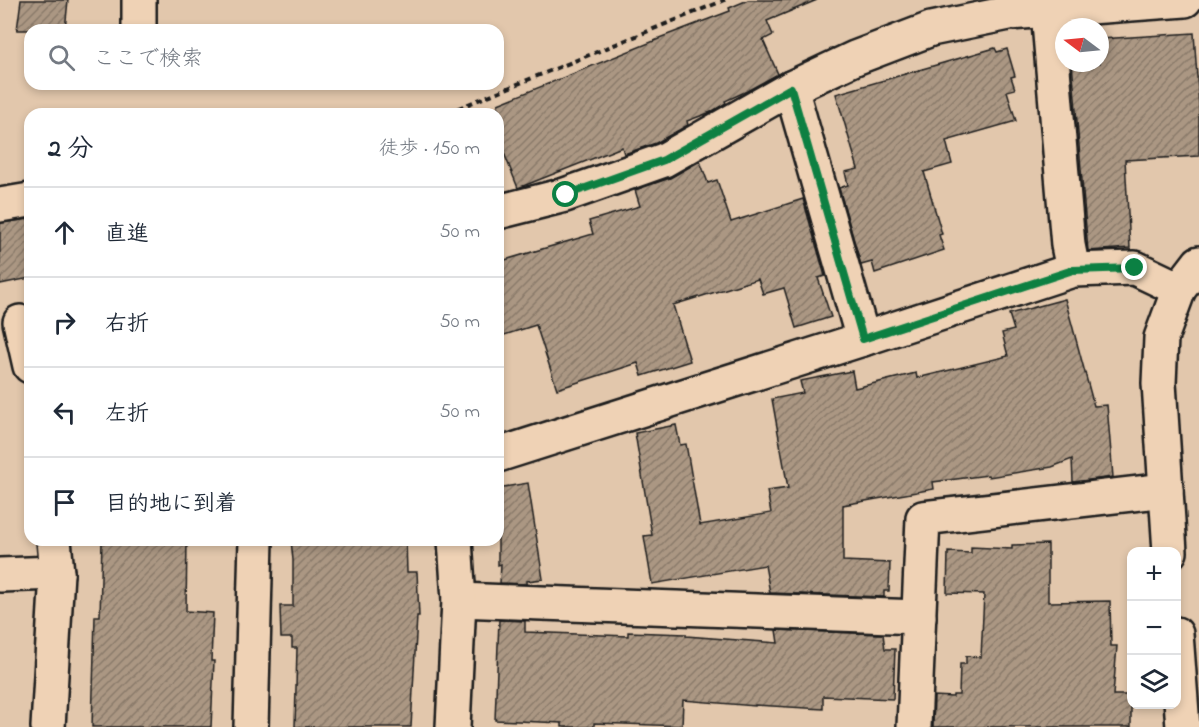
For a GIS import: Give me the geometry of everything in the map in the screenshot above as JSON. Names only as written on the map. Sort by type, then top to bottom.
[{"type":"street","points":[[139,0],[139,24]]},
{"type":"street","points":[[504,210],[566,195],[664,160],[791,88],[855,57],[931,29],[1009,13],[1185,0]]},
{"type":"street","points":[[1048,11],[1068,244],[1073,270]]},
{"type":"street","points":[[791,88],[863,339]]},
{"type":"street","points":[[0,205],[24,201]]},
{"type":"street","points":[[1170,547],[1159,382],[1161,338],[1179,289],[1199,263]]},
{"type":"street","points":[[504,453],[1073,270],[1135,268],[1179,289]]},
{"type":"street","points":[[17,322],[24,346]]},
{"type":"street","points":[[914,727],[923,518],[1166,490]]},
{"type":"street","points":[[48,727],[57,573],[55,546]]},
{"type":"street","points":[[251,727],[256,546]]},
{"type":"street","points":[[453,727],[459,600],[455,546]]},
{"type":"street","points":[[0,575],[57,573]]},
{"type":"street","points":[[459,600],[919,617]]},
{"type":"street","points":[[1178,655],[1183,727]]},
{"type":"path","points":[[504,90],[725,0]]},
{"type":"path","points":[[458,108],[503,90]]},
{"type":"building","points":[[21,0],[68,0],[66,24],[24,24],[24,30],[17,30]]},
{"type":"building","points":[[748,0],[817,0],[767,21],[773,35],[763,40],[778,74],[725,101],[726,103],[711,112],[687,121],[688,125],[656,143],[624,154],[622,147],[518,188],[504,153],[504,108],[498,108],[498,104],[730,11],[729,8]]},
{"type":"building","points":[[1194,33],[1199,106],[1199,156],[1125,160],[1130,248],[1088,251],[1073,72],[1109,72],[1109,38]]},
{"type":"building","points":[[995,48],[997,52],[1007,49],[1015,76],[1011,77],[1015,89],[1007,91],[1016,121],[946,141],[952,164],[924,172],[942,234],[939,235],[944,250],[875,273],[872,262],[861,265],[839,188],[848,185],[845,172],[858,169],[836,94]]},
{"type":"building","points":[[700,161],[708,183],[717,180],[731,222],[803,199],[825,276],[818,278],[831,317],[796,328],[784,288],[763,294],[758,279],[673,305],[690,361],[642,376],[638,363],[557,389],[536,325],[504,335],[504,260],[593,234],[589,221],[640,206],[635,190],[670,178]]},
{"type":"building","points":[[24,220],[24,279],[0,284],[0,223]]},
{"type":"building","points":[[1065,299],[1094,406],[1107,405],[1113,477],[1073,482],[1072,459],[1052,467],[989,477],[988,475],[933,482],[934,489],[843,505],[843,561],[890,563],[889,591],[884,591],[884,597],[770,593],[765,565],[652,584],[644,536],[652,535],[635,433],[676,425],[680,445],[686,444],[700,525],[771,513],[767,491],[788,488],[772,399],[803,393],[800,381],[852,371],[855,388],[916,373],[917,378],[1008,356],[1002,333],[1014,330],[1009,314]]},
{"type":"building","points":[[528,483],[543,579],[527,581],[527,584],[500,583],[501,564],[498,565],[498,546],[504,546],[504,487]]},
{"type":"building","points":[[1048,544],[1048,602],[1110,601],[1111,646],[1117,646],[1113,695],[1127,695],[1127,709],[1131,709],[1131,727],[933,727],[934,696],[959,695],[960,664],[966,664],[966,656],[981,657],[984,594],[947,593],[948,552],[971,553],[971,547],[1012,549],[1012,545]]},
{"type":"building","points":[[102,546],[187,546],[186,611],[213,613],[211,661],[214,661],[211,727],[92,727],[95,616],[100,616]]},
{"type":"building","points":[[292,546],[406,546],[407,572],[417,572],[419,616],[417,616],[411,727],[295,727],[297,648],[292,648],[292,638],[281,638],[280,606],[293,606]]},
{"type":"building","points":[[499,620],[525,621],[525,632],[628,636],[628,632],[686,634],[686,636],[778,643],[776,630],[883,634],[885,649],[895,649],[893,699],[823,696],[823,709],[683,700],[682,726],[594,723],[594,727],[562,727],[562,723],[495,720]]},
{"type":"route","points":[[566,195],[664,160],[791,88],[863,339],[1073,270],[1135,268]]}]
